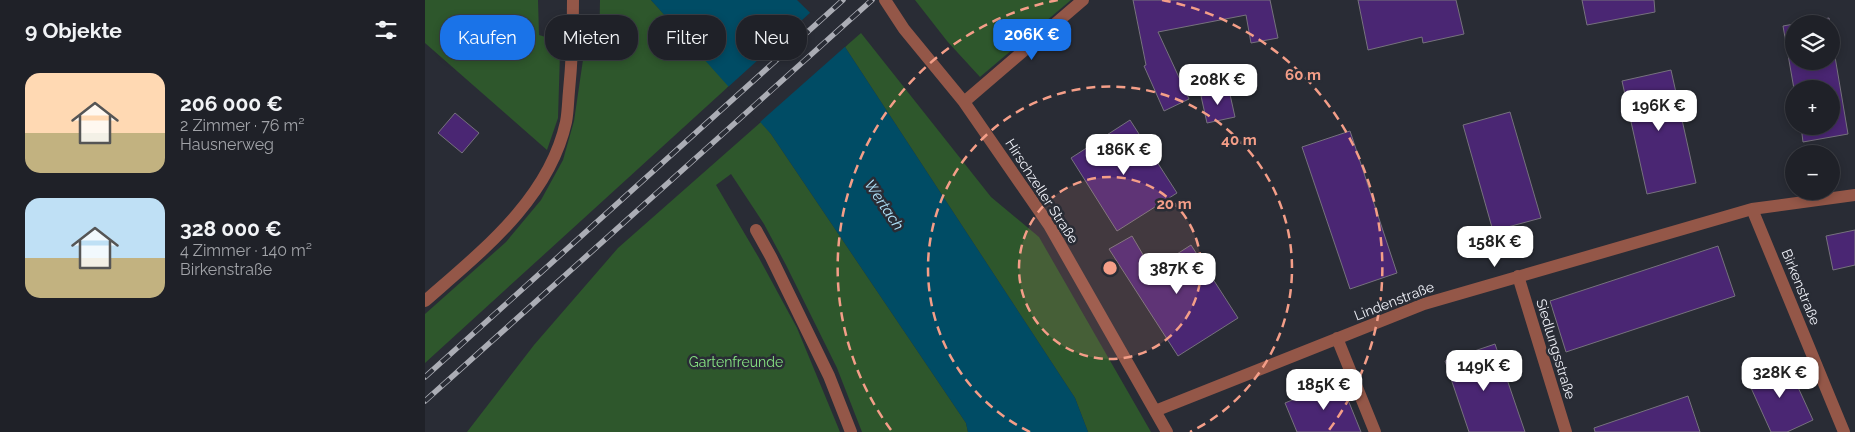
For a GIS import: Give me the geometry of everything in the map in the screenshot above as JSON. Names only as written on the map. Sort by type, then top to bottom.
[{"type":"street","points":[[425,301],[498,235],[533,195],[556,156],[566,121],[573,53],[573,0]]},
{"type":"street","name":"Hirschzeller Straße","points":[[885,0],[904,29],[964,102],[1049,225],[1167,432]]},
{"type":"street","points":[[964,102],[1083,0]]},
{"type":"street","name":"Lindenstraße","points":[[1155,411],[1424,304],[1752,209],[1855,195]]},
{"type":"street","name":"Birkenstraße","points":[[1752,209],[1843,432]]},
{"type":"street","points":[[756,230],[829,376],[851,432]]},
{"type":"street","name":"Siedlungsstraße","points":[[1518,276],[1566,432]]},
{"type":"street","points":[[1337,338],[1375,432]]},
{"type":"green space","points":[[425,0],[538,0],[539,35],[545,37],[545,60],[560,60],[558,118],[547,150],[444,60],[535,60],[535,15],[440,15],[440,56],[425,43]]},
{"type":"green space","points":[[600,0],[651,0],[665,15],[648,15],[648,60],[705,60],[729,86],[425,363],[425,314],[506,242],[541,200],[563,160],[574,121],[583,60],[638,60],[638,15],[600,15]]},
{"type":"green space","points":[[915,0],[1071,0],[980,77],[947,41]]},
{"type":"green space","points":[[861,33],[991,197],[1039,237],[1151,432],[1088,432],[1075,398],[845,47]]},
{"type":"green space","name":"Gartenfreunde","points":[[761,122],[771,134],[966,423],[968,432],[862,432],[837,368],[786,265],[764,224],[731,174],[716,185],[797,328],[840,432],[467,432],[534,345],[618,248]]},
{"type":"water","name":"Wertach","points":[[651,0],[797,0],[845,47],[1075,398],[1088,432],[968,432],[966,423],[771,134],[705,60],[726,60],[726,15],[664,15]]},
{"type":"pier","points":[[812,11],[847,45],[759,123],[727,88],[758,60],[807,60],[807,16]]},
{"type":"building","points":[[1133,0],[1270,0],[1278,38],[1251,43],[1246,15],[1158,32],[1189,99],[1164,111],[1144,66],[1146,65]]},
{"type":"building","points":[[1358,0],[1456,0],[1464,34],[1423,43],[1422,37],[1368,50]]},
{"type":"building","points":[[1582,0],[1654,0],[1655,12],[1587,25]]},
{"type":"building","points":[[1671,70],[1696,183],[1647,194],[1622,81]]},
{"type":"building","points":[[1791,70],[1837,70],[1839,80],[1792,80]]},
{"type":"building","points":[[1840,86],[1848,134],[1803,142],[1802,135],[1840,135]]},
{"type":"building","points":[[1229,90],[1235,117],[1207,123],[1201,96]]},
{"type":"building","points":[[1510,112],[1541,218],[1493,231],[1463,125]]},
{"type":"building","points":[[455,113],[479,133],[462,153],[438,133]]},
{"type":"building","points":[[1130,120],[1177,193],[1117,231],[1071,158]]},
{"type":"building","points":[[1350,131],[1397,273],[1350,289],[1302,147]]},
{"type":"building","points":[[1855,230],[1855,265],[1833,270],[1826,236]]},
{"type":"building","points":[[1132,236],[1152,270],[1191,245],[1238,318],[1178,356],[1109,249]]},
{"type":"building","points":[[1718,246],[1735,296],[1566,352],[1550,301]]},
{"type":"building","points":[[1495,344],[1525,432],[1469,432],[1445,361]]},
{"type":"building","points":[[1786,361],[1813,420],[1787,432],[1771,432],[1747,379]]},
{"type":"building","points":[[1340,380],[1361,432],[1297,432],[1285,403]]},
{"type":"building","points":[[1688,396],[1700,432],[1595,432],[1594,428]]},
{"type":"railway","points":[[425,377],[843,0]]},
{"type":"railway","points":[[425,401],[872,0]]}]
